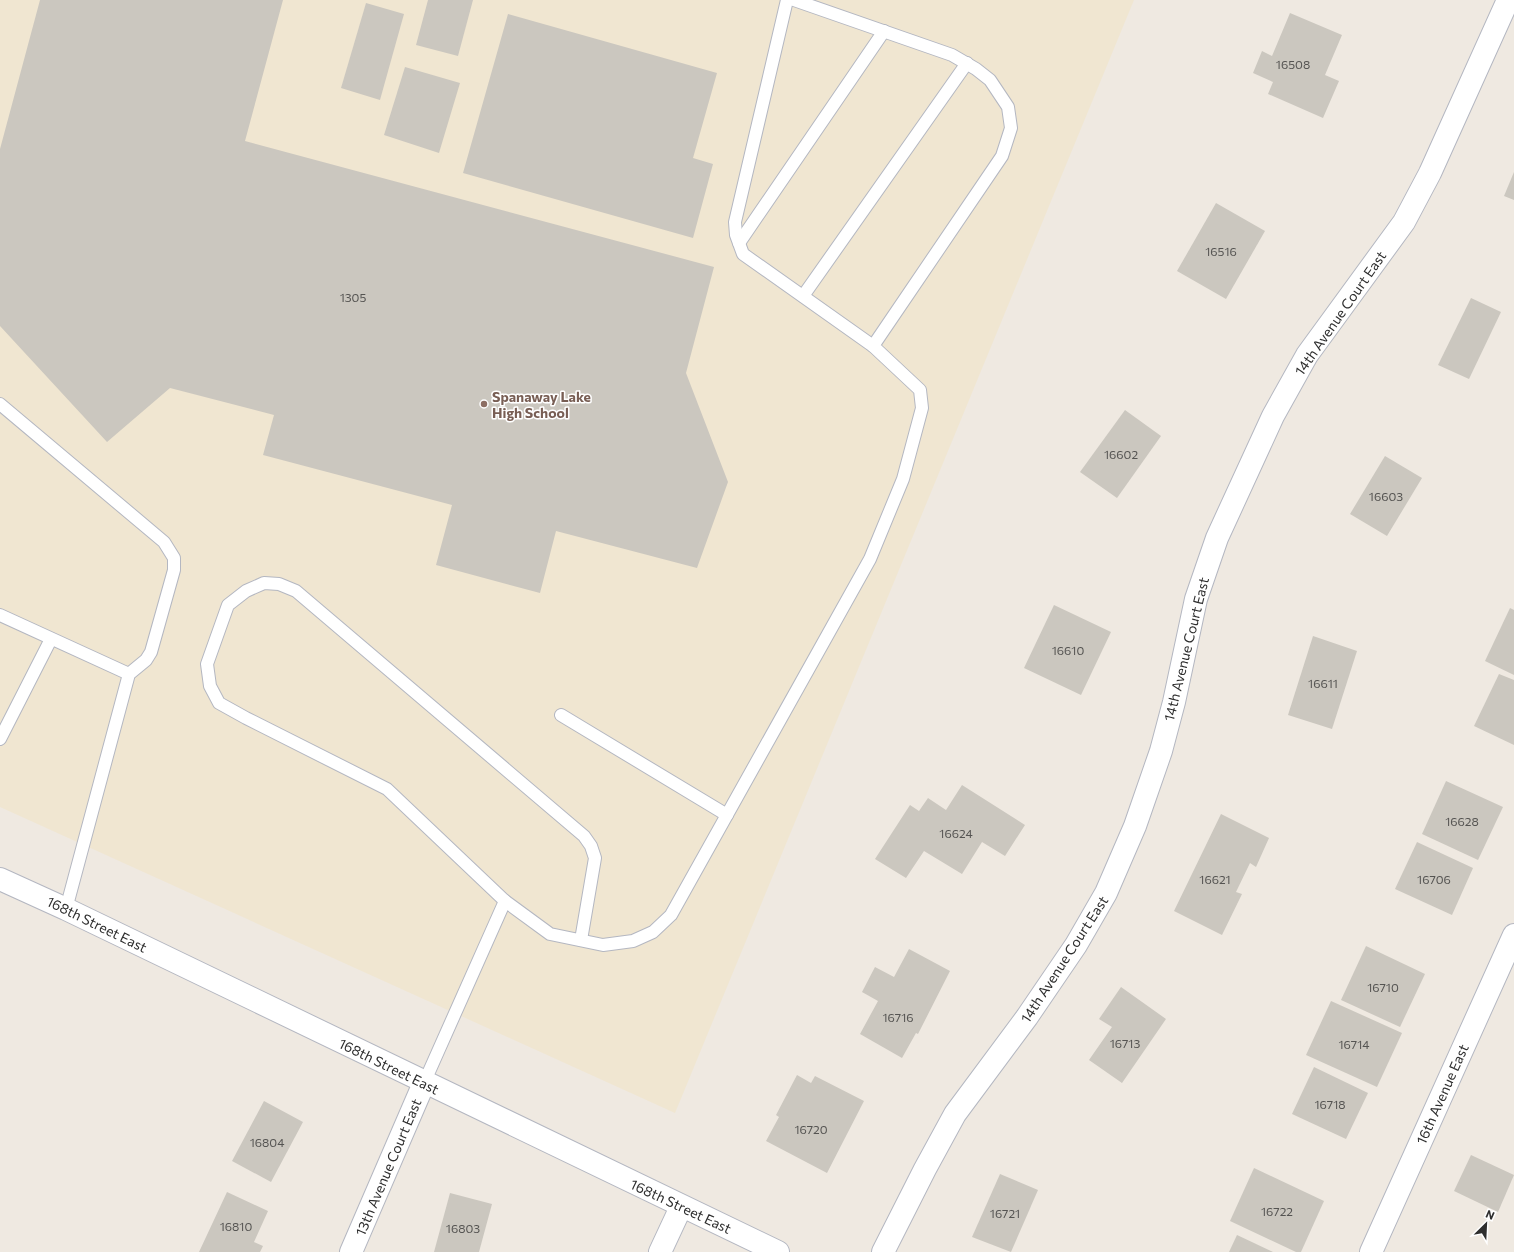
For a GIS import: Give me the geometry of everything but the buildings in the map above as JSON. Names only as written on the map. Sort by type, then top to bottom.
[{"type":"street","name":"14th Avenue Court East","points":[[883,1252],[925,1169],[956,1114],[1027,1017],[1076,944],[1106,893],[1135,826],[1161,752],[1174,702],[1196,599],[1217,538],[1273,416],[1307,355],[1359,286],[1410,210],[1430,173],[1508,0]]},
{"type":"street","name":"168th Street East","points":[[0,879],[66,909],[681,1207],[778,1252]]},
{"type":"street","name":"16th Avenue East","points":[[1371,1252],[1514,936]]},
{"type":"street","name":"13th Avenue Court East","points":[[351,1252],[424,1083]]},
{"type":"street","points":[[660,1252],[681,1207]]},
{"type":"lane","points":[[581,940],[595,858],[592,846],[584,836],[296,590],[279,584],[264,582],[246,591],[228,605],[207,664],[210,686],[219,703],[387,789],[504,901],[550,934],[603,945],[633,940],[653,932],[671,915],[870,559],[903,479],[922,408],[920,390],[873,346],[743,254],[736,235],[735,222],[786,0]]},
{"type":"lane","points":[[794,0],[952,55],[967,63],[990,80],[1008,107],[1011,128],[1002,156],[873,346]]},
{"type":"lane","points":[[739,243],[884,31]]},
{"type":"lane","points":[[803,296],[967,63]]},
{"type":"lane","points":[[0,404],[164,542],[174,558],[174,570],[151,652],[146,660],[129,674],[66,909]]},
{"type":"lane","points":[[0,616],[129,674]]},
{"type":"lane","points":[[0,739],[51,639]]},
{"type":"lane","points":[[561,715],[727,815]]},
{"type":"lane","points":[[424,1083],[504,901]]},
{"type":"shaded area","name":"Spanaway Lake High School","points":[[0,0],[1134,0],[675,1113],[0,807]]},
{"type":"place","name":"Spanaway Lake High School","points":[[484,404]]}]
